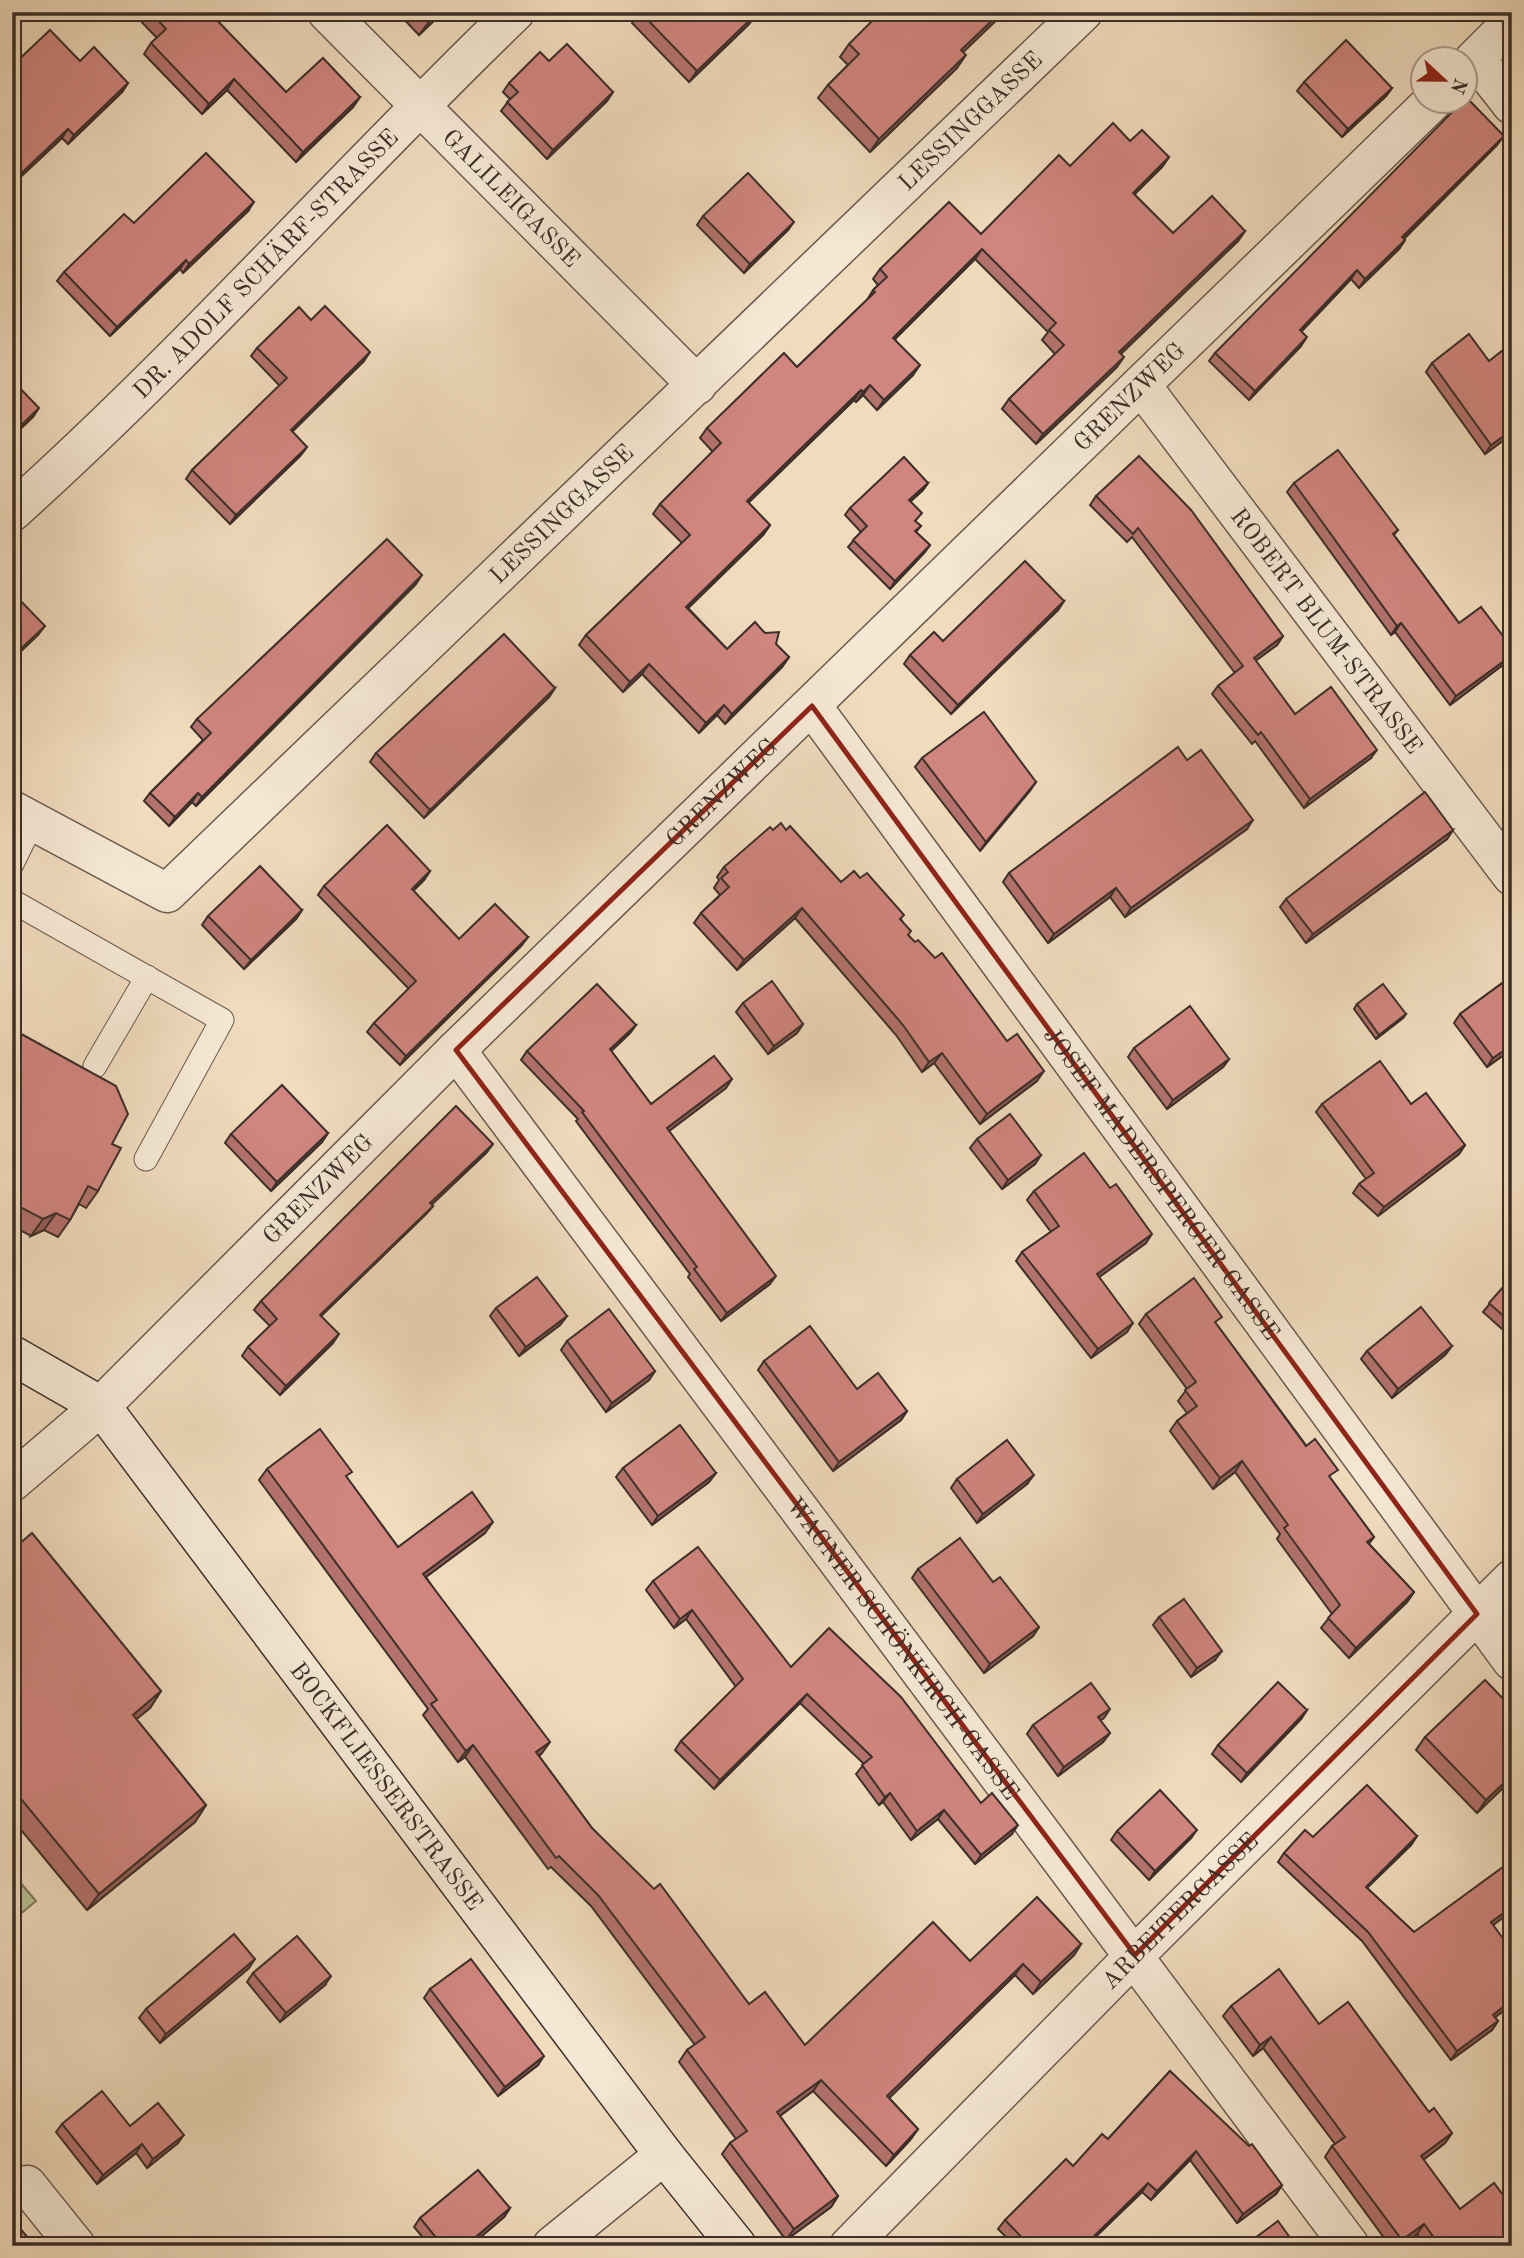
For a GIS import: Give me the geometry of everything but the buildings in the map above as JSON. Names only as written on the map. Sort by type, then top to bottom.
[{"type":"street","name":"GALILEIGASSE","points":[[327,12],[697,385]]},
{"type":"street","name":"DR. ADOLF SCHÄRF-STRASSE","points":[[12,512],[96,437],[418,106],[515,12]]},
{"type":"street","name":"LESSINGGASSE","points":[[22,816],[167,893],[1083,12]]},
{"type":"street","points":[[1478,56],[1512,22]]},
{"type":"street","points":[[1478,72],[1512,105]]},
{"type":"street","name":"GRENZWEG","points":[[12,1482],[101,1406],[456,1050],[1418,116]]},
{"type":"street","name":"ROBERT BLUM-STRASSE","points":[[1141,385],[1512,876]]},
{"type":"street","name":"JOSEF MADERSPERGER-GASSE","points":[[812,706],[1512,1661]]},
{"type":"street","name":"WAGNER SCHÖNKIRCH-GASSE","points":[[456,1050],[1350,2246]]},
{"type":"street","name":"BOCKFLIESSERSTRASSE","points":[[12,1355],[101,1406],[664,2155],[737,2246]]},
{"type":"street","name":"ARBEITERGASSE","points":[[849,2246],[1135,1955],[1512,1580]]},
{"type":"street","points":[[552,2246],[664,2155]]},
{"type":"street","points":[[27,2185],[76,2246]]},
{"type":"lane","points":[[12,864],[22,816]]},
{"type":"lane","points":[[12,901],[222,1020],[146,1159]]},
{"type":"lane","points":[[95,1066],[147,977]]},
{"type":"highlighted area","points":[[812,706],[1477,1614],[1135,1955],[456,1050]]},
{"type":"green space","points":[[12,1873],[36,1901],[12,1921]]}]
